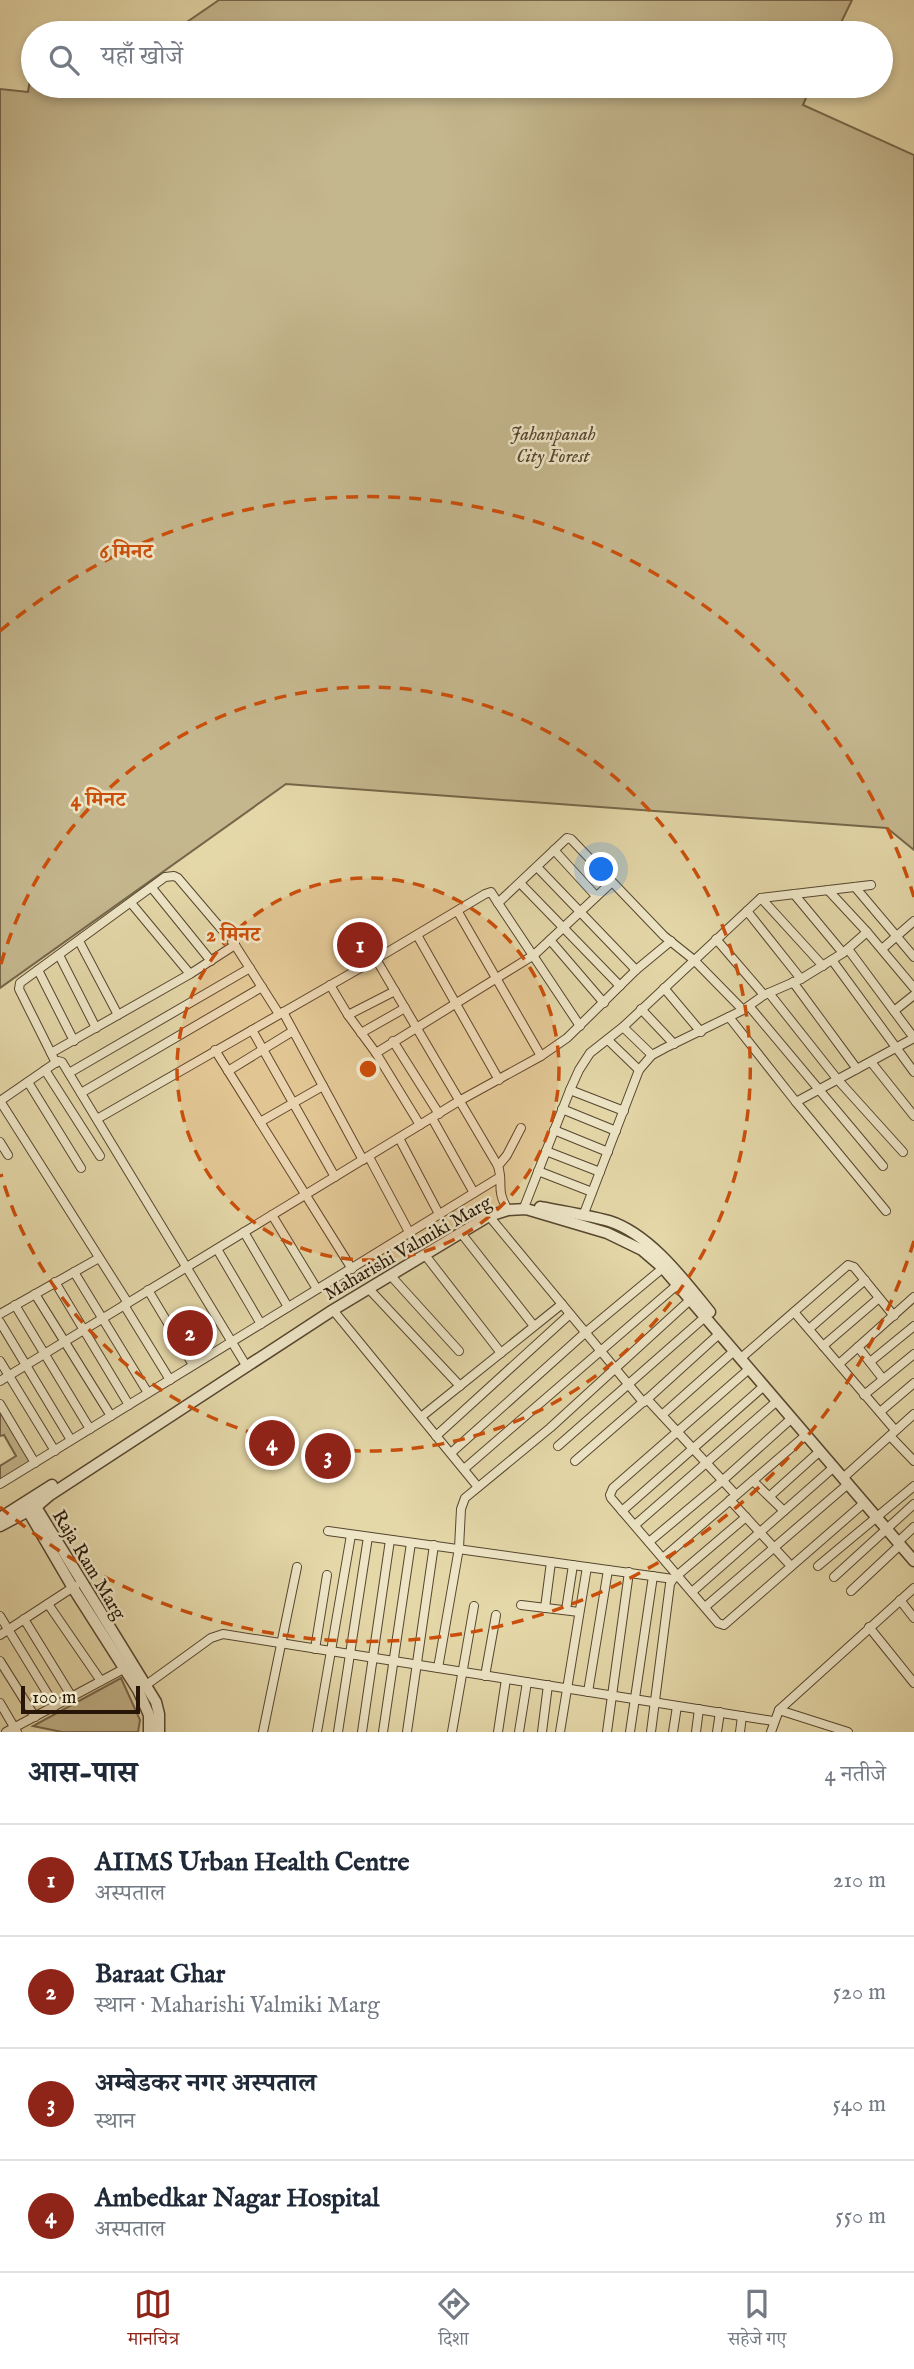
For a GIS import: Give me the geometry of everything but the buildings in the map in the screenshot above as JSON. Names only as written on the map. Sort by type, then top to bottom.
[{"type":"street","points":[[498,902],[566,838],[570,838],[671,941],[746,1008],[820,1089],[883,1166]]},
{"type":"street","points":[[554,849],[596,896]]},
{"type":"street","points":[[537,867],[636,970]]},
{"type":"street","points":[[56,1063],[19,989],[23,981],[166,877],[178,878],[235,945],[293,1031],[409,1232]]},
{"type":"street","points":[[376,1053],[534,955],[612,882]]},
{"type":"street","points":[[520,883],[620,986]]},
{"type":"street","points":[[525,1205],[570,1090],[582,1063],[590,1053],[608,1040],[761,898],[871,885]]},
{"type":"street","points":[[855,887],[914,957]]},
{"type":"street","points":[[152,888],[211,961]]},
{"type":"street","points":[[828,890],[914,988]]},
{"type":"street","points":[[97,1119],[458,912],[488,892],[493,894],[580,1027]]},
{"type":"street","points":[[793,894],[846,951],[914,1038],[796,1102]]},
{"type":"street","points":[[761,898],[823,965]]},
{"type":"street","points":[[131,903],[190,974]]},
{"type":"street","points":[[747,911],[857,1069]]},
{"type":"street","points":[[458,912],[541,1056]]},
{"type":"street","points":[[882,949],[913,925]]},
{"type":"street","points":[[583,1216],[639,1070],[652,1055],[746,1008],[766,994],[797,981],[846,951],[867,932]]},
{"type":"street","points":[[417,935],[499,1080]]},
{"type":"street","points":[[716,939],[903,1152]]},
{"type":"street","points":[[550,940],[604,1003]]},
{"type":"street","points":[[79,941],[118,1015]]},
{"type":"street","points":[[0,1381],[459,1101],[541,1056],[580,1027],[636,970],[671,941]]},
{"type":"street","points":[[51,1053],[190,974],[235,945]]},
{"type":"street","points":[[59,955],[96,1028]]},
{"type":"street","points":[[376,959],[498,1166],[499,1194],[506,1207]]},
{"type":"street","points":[[832,960],[914,1072]]},
{"type":"street","points":[[69,1073],[250,968]]},
{"type":"street","points":[[38,970],[74,1041]]},
{"type":"street","points":[[330,985],[420,1125]]},
{"type":"street","points":[[81,1093],[262,988]]},
{"type":"street","points":[[664,988],[701,1032]]},
{"type":"street","points":[[348,1015],[395,991]]},
{"type":"street","points":[[894,1011],[914,995]]},
{"type":"street","points":[[361,1033],[405,1008]]},
{"type":"street","points":[[641,1009],[674,1044]]},
{"type":"street","points":[[729,1017],[886,1211]]},
{"type":"street","points":[[622,1027],[652,1055]]},
{"type":"street","points":[[252,1030],[335,1177]]},
{"type":"street","points":[[228,1071],[293,1031]]},
{"type":"street","points":[[608,1040],[639,1070]]},
{"type":"street","points":[[393,1041],[436,1116],[474,1193]]},
{"type":"street","points":[[215,1050],[352,1269]]},
{"type":"street","points":[[170,1380],[99,1258],[0,1101],[61,1061],[245,1364]]},
{"type":"street","points":[[871,1062],[914,1116]]},
{"type":"street","points":[[45,1070],[100,1156]]},
{"type":"street","points":[[27,1082],[80,1168]]},
{"type":"street","points":[[260,1122],[323,1086]]},
{"type":"street","points":[[570,1090],[624,1111]]},
{"type":"street","points":[[562,1109],[616,1131]]},
{"type":"street","points":[[498,1166],[521,1128]]},
{"type":"street","points":[[554,1130],[608,1152]]},
{"type":"street","points":[[399,1138],[439,1214]]},
{"type":"street","points":[[0,1142],[8,1155]]},
{"type":"street","points":[[546,1151],[600,1172]]},
{"type":"street","points":[[538,1171],[593,1192]]},
{"type":"street","points":[[0,1484],[500,1177]]},
{"type":"street","name":"Maharishi Valmiki Marg","points":[[0,1526],[441,1238],[488,1210],[525,1205],[611,1222],[632,1232],[661,1256],[671,1265],[740,1354],[900,1542],[913,1553]]},
{"type":"street","name":"Maharishi Valmiki Marg","points":[[245,1364],[489,1216],[506,1207],[526,1209],[607,1233],[642,1250],[663,1268],[719,1334],[740,1354],[834,1468],[847,1479],[864,1503],[879,1515]]},
{"type":"street","points":[[272,1215],[317,1289]]},
{"type":"street","points":[[489,1216],[630,1385],[707,1464],[746,1517],[791,1566]]},
{"type":"street","points":[[244,1232],[288,1307]]},
{"type":"street","points":[[461,1233],[534,1326]]},
{"type":"street","points":[[217,1249],[261,1324]]},
{"type":"street","points":[[425,1255],[501,1353]]},
{"type":"street","points":[[0,1314],[99,1258]]},
{"type":"street","points":[[662,1415],[794,1312],[848,1265],[852,1265],[894,1315]]},
{"type":"street","points":[[451,1453],[586,1332],[663,1268]]},
{"type":"street","points":[[74,1272],[148,1393]]},
{"type":"street","points":[[391,1276],[459,1351]]},
{"type":"street","points":[[808,1329],[865,1280]]},
{"type":"street","points":[[55,1282],[128,1405]]},
{"type":"street","points":[[464,1469],[677,1285]]},
{"type":"street","points":[[369,1289],[460,1387]]},
{"type":"street","points":[[148,1290],[193,1365]]},
{"type":"street","points":[[34,1294],[110,1416]]},
{"type":"street","points":[[839,1364],[914,1297]]},
{"type":"street","points":[[823,1346],[879,1298]]},
{"type":"street","points":[[438,1668],[459,1548],[462,1503],[465,1498],[550,1428],[690,1300]]},
{"type":"street","points":[[421,1417],[562,1304]]},
{"type":"street","points":[[15,1305],[90,1429]]},
{"type":"street","points":[[333,1310],[478,1487]]},
{"type":"street","points":[[794,1312],[880,1412],[892,1433],[914,1461]]},
{"type":"street","points":[[436,1436],[570,1314]]},
{"type":"street","points":[[558,1446],[705,1317]]},
{"type":"street","points":[[0,1322],[71,1440]]},
{"type":"street","points":[[870,1362],[914,1326]]},
{"type":"street","points":[[575,1461],[719,1334]]},
{"type":"street","points":[[858,1348],[883,1379]]},
{"type":"street","points":[[864,1395],[914,1354]]},
{"type":"street","points":[[0,1361],[55,1451]]},
{"type":"street","points":[[750,1369],[610,1491],[611,1498],[663,1558],[675,1577],[692,1592],[718,1623],[724,1625],[864,1503]]},
{"type":"street","points":[[880,1412],[914,1383]]},
{"type":"street","points":[[622,1511],[764,1386]]},
{"type":"street","points":[[635,1525],[777,1401]]},
{"type":"street","points":[[0,1404],[35,1462]]},
{"type":"street","points":[[705,1607],[774,1548],[914,1414]]},
{"type":"street","points":[[649,1542],[792,1418]]},
{"type":"street","points":[[663,1558],[806,1435]]},
{"type":"street","points":[[770,1496],[820,1451]]},
{"type":"street","points":[[692,1592],[834,1468]]},
{"type":"street","points":[[753,1480],[784,1511]]},
{"type":"street","points":[[818,1566],[914,1486]]},
{"type":"street","points":[[834,1577],[914,1504]]},
{"type":"street","name":"Maharishi Valmiki Marg","points":[[0,1518],[31,1506]]},
{"type":"street","name":"Raja Ram Marg","points":[[31,1506],[76,1585],[159,1714],[159,1732]]},
{"type":"street","points":[[651,1732],[669,1588],[675,1577],[746,1517]]},
{"type":"street","points":[[851,1591],[914,1527]]},
{"type":"street","points":[[328,1531],[675,1577]]},
{"type":"street","points":[[317,1732],[352,1535]]},
{"type":"street","points":[[338,1732],[352,1655],[368,1537]]},
{"type":"street","points":[[362,1732],[390,1540]]},
{"type":"street","points":[[383,1732],[411,1543]]},
{"type":"street","points":[[407,1732],[434,1545]]},
{"type":"street","points":[[544,1608],[551,1562]]},
{"type":"street","points":[[566,1611],[573,1565]]},
{"type":"street","points":[[264,1732],[279,1644],[297,1567]]},
{"type":"street","points":[[559,1732],[587,1567]]},
{"type":"street","points":[[588,1692],[608,1570]]},
{"type":"street","points":[[607,1732],[629,1572]]},
{"type":"street","points":[[315,1649],[327,1575]]},
{"type":"street","points":[[630,1732],[653,1576]]},
{"type":"street","points":[[0,1635],[76,1585]]},
{"type":"street","points":[[771,1732],[779,1710],[914,1588]]},
{"type":"street","points":[[900,1600],[914,1618]]},
{"type":"street","points":[[48,1604],[101,1681]]},
{"type":"street","points":[[521,1605],[579,1612]]},
{"type":"street","points":[[452,1732],[474,1606]]},
{"type":"street","points":[[485,1676],[495,1615]]},
{"type":"street","points":[[0,1616],[55,1706]]},
{"type":"street","points":[[24,1619],[72,1697]]},
{"type":"street","points":[[869,1627],[914,1683]]},
{"type":"street","points":[[142,1688],[211,1638],[229,1634],[773,1721]]},
{"type":"street","points":[[0,1661],[35,1717]]},
{"type":"street","points":[[6,1732],[127,1667]]},
{"type":"street","points":[[498,1732],[506,1679]]},
{"type":"street","points":[[519,1732],[527,1682]]},
{"type":"street","points":[[542,1732],[548,1685]]},
{"type":"street","name":"Raja Ram Marg","points":[[142,1688],[149,1715],[149,1732]]},
{"type":"street","points":[[0,1703],[16,1729]]},
{"type":"street","points":[[673,1732],[677,1706]]},
{"type":"street","points":[[696,1732],[699,1709]]},
{"type":"street","points":[[779,1710],[848,1732]]},
{"type":"street","points":[[717,1732],[720,1712]]},
{"type":"street","points":[[740,1732],[742,1716]]},
{"type":"green space","points":[[219,0],[852,0],[842,21],[188,21]]},
{"type":"green space","name":"Jahanpanah City Forest","points":[[0,89],[21,91],[21,98],[806,98],[803,105],[914,155],[914,850],[887,828],[286,784],[0,988]]},
{"type":"green space","points":[[0,1407],[33,1462],[0,1481],[0,1466],[16,1456],[4,1435],[0,1436]]},
{"type":"green space","points":[[121,1678],[140,1720],[138,1732],[62,1732],[33,1726]]},
{"type":"place","name":"AIIMS Urban Health Centre","points":[[360,945]]},
{"type":"place","name":"Baraat Ghar","points":[[190,1333]]},
{"type":"place","name":"Ambedkar Nagar Hospital","points":[[272,1443]]},
{"type":"place","name":"अम्बेडकर नगर अस्पताल","points":[[328,1456]]}]
